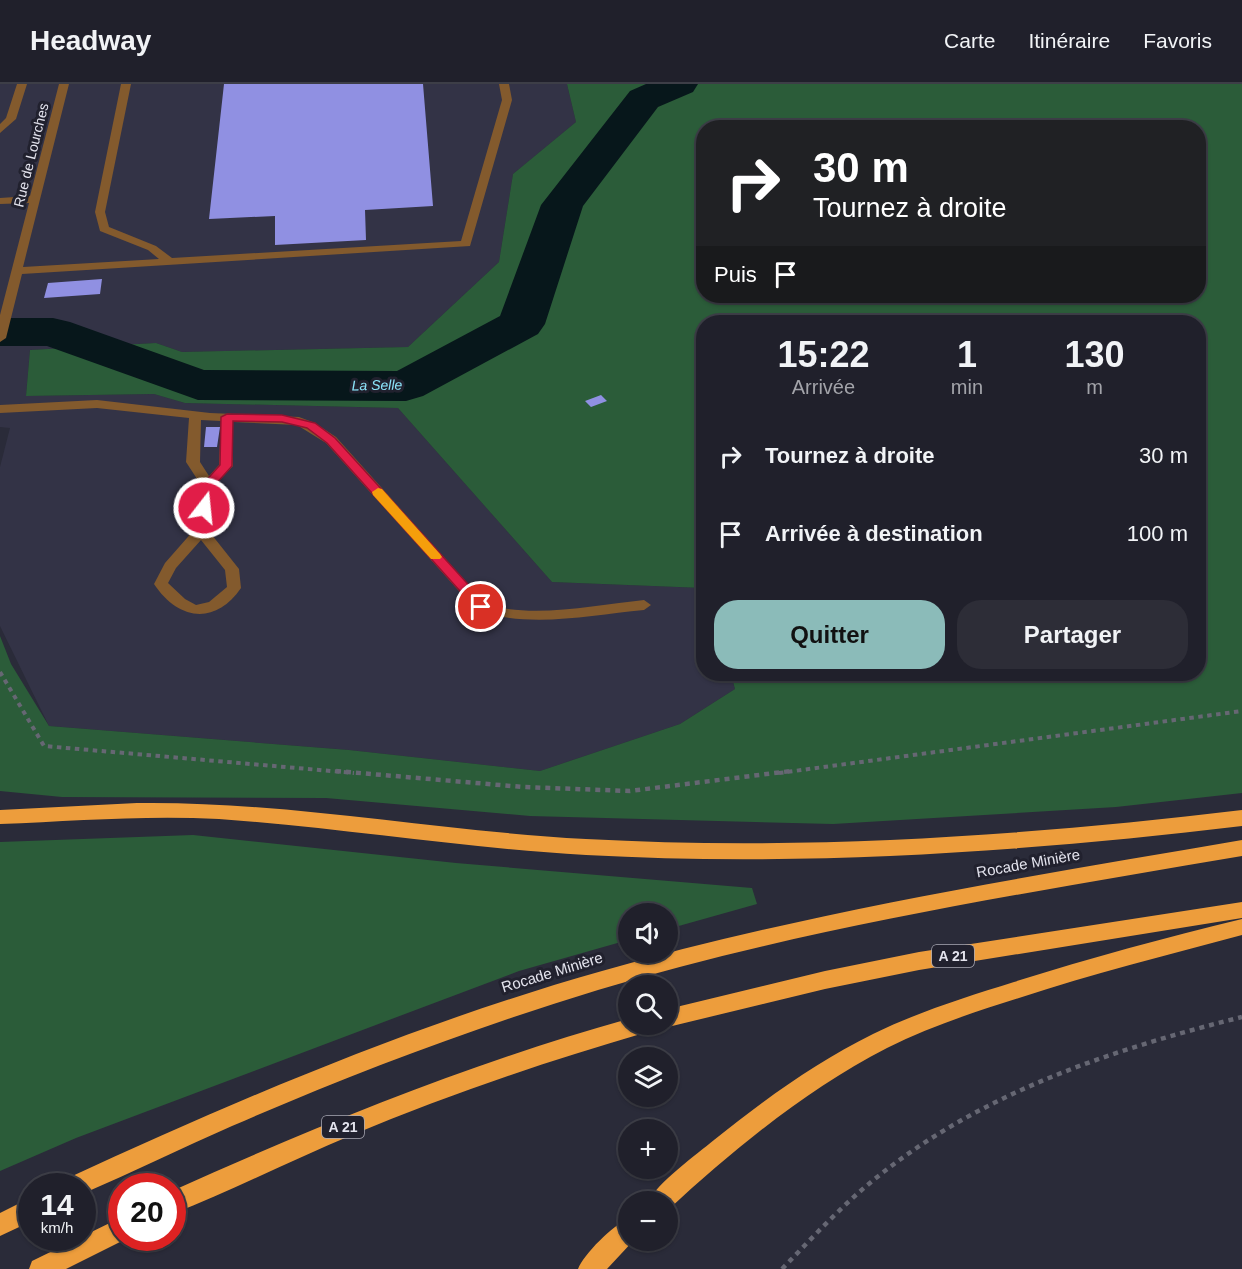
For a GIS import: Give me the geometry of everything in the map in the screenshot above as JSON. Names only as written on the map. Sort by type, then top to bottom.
[{"type":"highway","points":[[0,817],[137,811],[218,812],[540,844],[707,851],[843,850],[981,843],[1119,832],[1242,818]]},
{"type":"highway","name":"Rocade Minière","points":[[96,1177],[244,1110],[333,1074],[517,1006],[613,977],[737,945],[894,910],[1242,848]]},
{"type":"highway","name":"A 21","points":[[678,1016],[825,980],[909,963],[1242,910]]},
{"type":"highway","points":[[672,1191],[726,1142],[754,1121],[822,1074],[881,1041],[1003,994],[1153,949],[1242,927]]},
{"type":"highway","name":"A 21","points":[[186,1197],[291,1149],[439,1089],[618,1032]]},
{"type":"highway","points":[[0,1225],[18,1215]]},
{"type":"highway","points":[[41,1269],[108,1235]]},
{"type":"highway","points":[[590,1269],[618,1240]]},
{"type":"street","points":[[0,130],[11,119],[22,84]]},
{"type":"street","name":"Rue de Lourches","points":[[0,338],[64,84]]},
{"type":"street","points":[[126,84],[100,212],[104,229],[152,248],[168,261]]},
{"type":"street","points":[[17,271],[466,243],[507,100],[504,84]]},
{"type":"street","points":[[0,201],[35,199]]},
{"type":"street","points":[[0,409],[97,405],[195,416],[290,420],[310,426],[321,432],[481,607],[490,612],[515,615],[644,605]]},
{"type":"street","points":[[195,416],[193,462],[208,485]]},
{"type":"street","points":[[201,531],[232,569],[234,588],[220,603],[196,611],[178,604],[161,584],[170,566],[201,531],[208,485],[226,466],[227,417]]},
{"type":"path","points":[[0,672],[44,746],[512,786],[621,790],[915,755],[1242,711]]},
{"type":"path","points":[[782,1269],[848,1202],[882,1173],[969,1117],[1044,1080],[1118,1052],[1242,1017]]},
{"type":"shaded area","points":[[0,84],[567,84],[576,122],[513,174],[499,262],[408,347],[182,352],[156,343],[30,350],[26,396],[154,394],[185,403],[398,408],[552,582],[696,588],[696,681],[733,681],[735,689],[680,724],[540,771],[349,750],[49,726],[0,626],[0,467],[10,428],[0,427]]},
{"type":"green space","points":[[567,84],[1242,84],[1242,793],[1116,807],[833,824],[530,816],[326,798],[62,797],[0,791],[0,636],[11,664],[49,726],[349,750],[540,771],[680,724],[735,689],[733,681],[1206,681],[1206,315],[696,315],[696,588],[552,582],[398,408],[185,403],[154,394],[26,396],[30,350],[156,343],[182,352],[408,347],[499,262],[513,174],[576,122]]},
{"type":"green space","points":[[193,835],[456,863],[752,888],[757,904],[678,926],[678,903],[618,903],[618,943],[519,971],[76,1138],[0,1171],[0,842]]},
{"type":"building","points":[[224,84],[423,84],[433,206],[365,210],[366,240],[275,245],[275,216],[209,219]]},
{"type":"building","points":[[102,279],[100,294],[44,298],[48,283]]},
{"type":"building","points":[[601,395],[607,401],[591,407],[585,401]]},
{"type":"building","points":[[206,427],[220,427],[217,447],[204,447]]},
{"type":"waterway","name":"La Selle","points":[[0,332],[53,332],[198,385],[406,386],[521,324],[562,205],[644,99],[679,84]]},
{"type":"slow traffic","points":[[378,492],[436,557]]},
{"type":"route","points":[[204,508],[208,485],[226,466],[227,417],[282,419],[310,426],[331,440],[481,607]]}]
